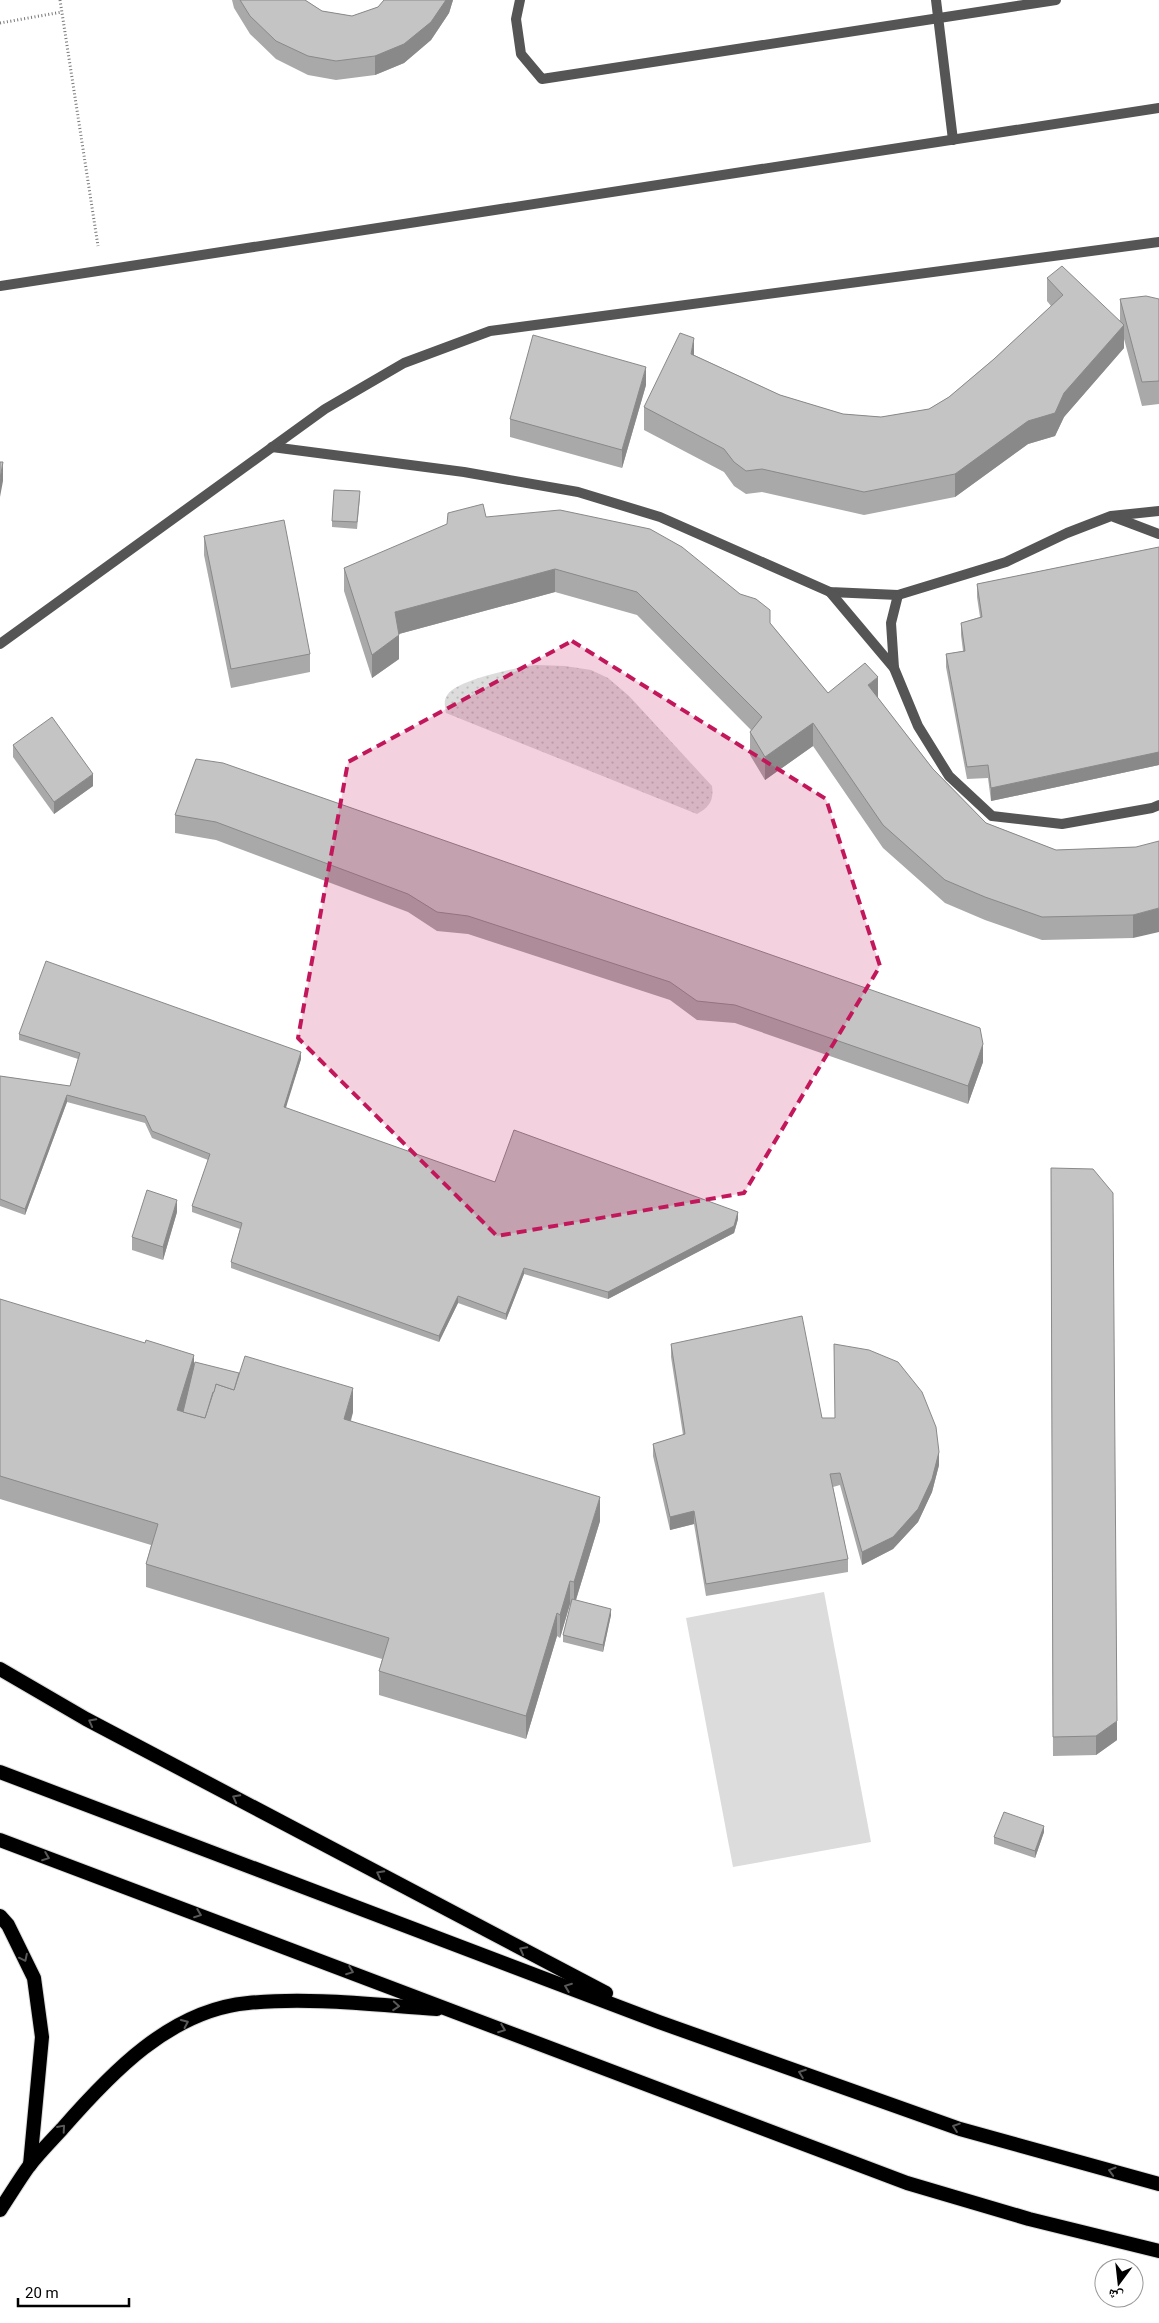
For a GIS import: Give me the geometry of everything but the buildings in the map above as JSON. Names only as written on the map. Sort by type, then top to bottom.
[{"type":"highway","points":[[0,1669],[86,1718],[659,2022]]},
{"type":"highway","points":[[0,1772],[659,2022],[960,2129],[1159,2184]]},
{"type":"highway","points":[[0,1840],[452,2010],[720,2114],[907,2183],[1029,2219],[1159,2251]]},
{"type":"highway","points":[[0,1916],[8,1925],[34,1978],[42,2037],[30,2165]]},
{"type":"highway","points":[[0,2210],[30,2165],[116,2071],[149,2044],[180,2025],[211,2012],[247,2003],[331,2002],[452,2010]]},
{"type":"lane","points":[[520,0],[516,19],[521,54],[542,79],[1056,0]]},
{"type":"lane","points":[[936,0],[953,140]]},
{"type":"lane","points":[[0,286],[1159,108]]},
{"type":"lane","points":[[0,644],[325,408],[404,363],[490,331],[1159,242]]},
{"type":"lane","points":[[272,447],[464,472],[578,492],[660,517],[830,592],[898,595],[1006,562],[1066,533],[1111,516],[1159,511]]},
{"type":"lane","points":[[1111,516],[1159,534]]},
{"type":"lane","points":[[830,592],[894,668]]},
{"type":"lane","points":[[898,595],[890,623],[894,668],[918,726],[949,776],[992,816],[1062,824],[1152,808],[1159,805]]},
{"type":"path","points":[[60,0],[102,271]]},
{"type":"path","points":[[0,23],[62,12]]},
{"type":"highlighted area","points":[[572,641],[826,799],[880,966],[744,1193],[497,1236],[298,1038],[348,762]]},
{"type":"shaded area","points":[[536,665],[565,666],[591,670],[608,678],[629,696],[712,786],[712,796],[708,806],[697,814],[446,713],[445,699],[454,689],[463,684],[489,675]]},
{"type":"shaded area","points":[[824,1592],[871,1842],[733,1867],[686,1618]]}]
